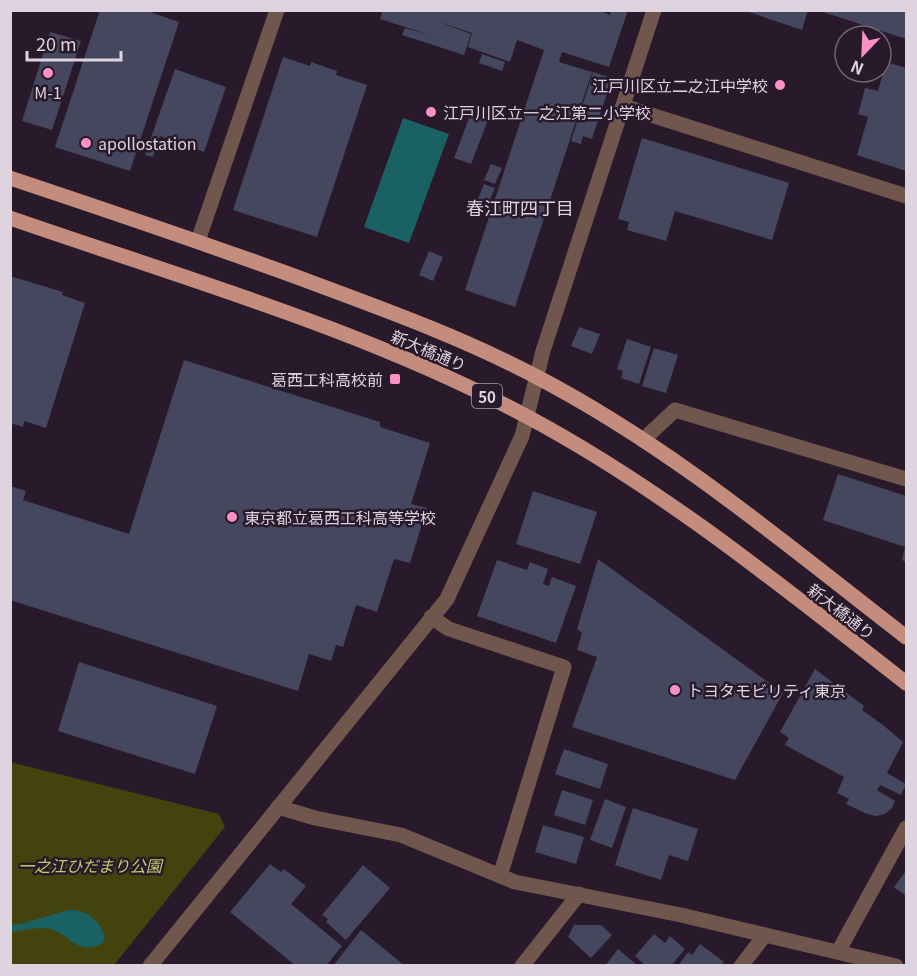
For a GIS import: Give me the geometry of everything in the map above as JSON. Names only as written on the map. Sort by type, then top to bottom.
[{"type":"main road","name":"新大橋通り","points":[[10,178],[198,241],[398,314],[536,376],[591,407],[697,475],[906,637]]},
{"type":"main road","name":"新大橋通り","points":[[10,218],[303,319],[386,351],[466,386],[526,416],[613,466],[728,545],[906,683]]},
{"type":"street","points":[[198,241],[277,10]]},
{"type":"street","points":[[150,966],[447,599],[522,436],[536,376],[654,10]]},
{"type":"street","points":[[623,106],[906,196]]},
{"type":"street","points":[[643,440],[675,410],[906,479]]},
{"type":"street","points":[[431,617],[449,629],[564,667],[500,876]]},
{"type":"street","points":[[278,807],[315,818],[401,835],[515,882],[765,935],[838,952],[872,963],[896,966]]},
{"type":"street","points":[[838,952],[906,828]]},
{"type":"street","points":[[542,966],[526,961],[579,894]]},
{"type":"street","points":[[741,966],[765,935]]},
{"type":"green space","name":"一之江ひだまり公園","points":[[10,762],[219,814],[225,827],[114,965],[11,965]]},
{"type":"shaded area","points":[[403,118],[449,134],[409,243],[364,227]]},
{"type":"shaded area","points":[[68,910],[81,912],[96,921],[105,937],[103,943],[94,947],[80,946],[46,928],[11,932],[11,925]]},
{"type":"building","points":[[100,10],[144,10],[179,22],[130,171],[55,147]]},
{"type":"building","name":"江戸川区立一之江第二小学校","points":[[383,10],[598,10],[610,15],[611,10],[628,10],[609,67],[562,52],[559,62],[592,72],[515,307],[465,290],[544,50],[517,40],[510,62],[468,47],[472,33],[437,21],[471,34],[464,55],[402,35],[405,28],[433,36],[380,19]]},
{"type":"building","points":[[743,10],[808,10],[802,30]]},
{"type":"building","points":[[906,10],[906,39],[893,35],[893,24],[860,24],[820,11]]},
{"type":"building","points":[[50,32],[81,41],[52,130],[22,121]]},
{"type":"building","points":[[482,54],[505,62],[502,71],[479,63]]},
{"type":"building","points":[[283,57],[310,66],[311,62],[337,71],[336,75],[367,85],[317,237],[233,210]]},
{"type":"building","points":[[893,64],[906,68],[906,171],[857,155],[868,117],[858,114],[865,88],[878,91],[880,84],[893,84]]},
{"type":"building","points":[[175,69],[226,87],[204,152],[160,136],[153,157],[145,155]]},
{"type":"building","points":[[593,72],[612,78],[592,139],[583,136],[581,144],[571,141]]},
{"type":"building","points":[[471,113],[488,120],[471,164],[454,158]]},
{"type":"building","points":[[642,138],[789,183],[772,240],[675,211],[666,241],[627,230],[629,222],[618,219]]},
{"type":"building","points":[[491,164],[502,168],[495,184],[484,180]]},
{"type":"building","points":[[484,184],[495,188],[487,206],[477,201]]},
{"type":"building","points":[[429,251],[443,257],[433,281],[419,275]]},
{"type":"building","points":[[10,276],[63,292],[62,295],[85,303],[46,428],[24,421],[23,427],[10,423]]},
{"type":"building","points":[[579,327],[600,334],[592,354],[571,346]]},
{"type":"building","points":[[627,339],[651,347],[639,384],[621,378],[623,371],[617,369]]},
{"type":"building","points":[[654,348],[678,355],[666,393],[642,386]]},
{"type":"building","points":[[184,360],[380,422],[380,427],[430,443],[411,504],[427,508],[410,563],[394,559],[377,612],[356,605],[343,647],[336,645],[331,661],[309,654],[298,691],[10,600],[10,486],[26,491],[23,500],[129,534]]},
{"type":"building","points":[[838,474],[906,496],[906,562],[902,560],[905,547],[823,520]]},
{"type":"building","points":[[533,491],[597,512],[580,564],[516,544]]},
{"type":"building","points":[[598,559],[783,693],[735,780],[572,727],[597,657],[577,650],[582,633],[577,629]]},
{"type":"building","points":[[497,560],[527,570],[530,562],[548,569],[543,584],[549,586],[552,577],[576,586],[556,643],[477,616]]},
{"type":"building","points":[[79,662],[217,706],[195,774],[58,731]]},
{"type":"building","points":[[815,669],[864,706],[862,710],[903,742],[887,773],[906,784],[901,795],[880,785],[877,790],[895,801],[892,808],[885,814],[876,816],[867,814],[846,804],[849,799],[837,793],[844,777],[785,745],[789,738],[780,732]]},
{"type":"building","points":[[564,749],[608,764],[600,789],[555,774]]},
{"type":"building","points":[[562,790],[593,800],[585,825],[554,815]]},
{"type":"building","points":[[605,799],[626,807],[612,848],[590,840]]},
{"type":"building","points":[[633,808],[698,829],[688,861],[669,855],[661,880],[615,865]]},
{"type":"building","points":[[543,825],[584,837],[576,864],[535,852]]},
{"type":"building","points":[[270,864],[281,872],[284,869],[306,886],[291,904],[342,946],[326,966],[296,966],[230,912]]},
{"type":"building","points":[[363,865],[390,888],[346,940],[326,922],[328,919],[322,915]]},
{"type":"building","points":[[906,871],[906,896],[894,887]]},
{"type":"building","points":[[574,925],[601,925],[612,935],[591,958],[568,937]]},
{"type":"building","points":[[361,930],[405,966],[333,966]]},
{"type":"building","points":[[654,934],[665,943],[670,936],[685,949],[671,966],[646,966],[635,956]]},
{"type":"building","points":[[700,944],[724,962],[721,966],[678,966],[688,952],[692,955]]},
{"type":"building","points":[[618,949],[638,966],[605,966]]},
{"type":"place","name":"M-1","points":[[48,73]]},
{"type":"place","name":"江戸川区立二之江中学校","points":[[780,85]]},
{"type":"place","name":"江戸川区立一之江第二小学校","points":[[431,112]]},
{"type":"place","name":"apollostation","points":[[86,143]]},
{"type":"place","name":"葛西工科高校前","points":[[395,379]]},
{"type":"place","name":"東京都立葛西工科高等学校","points":[[232,517]]},
{"type":"place","name":"トヨタモビリティ東京","points":[[675,690]]},
{"type":"district","name":"春江町四丁目","points":[[520,207]]}]
